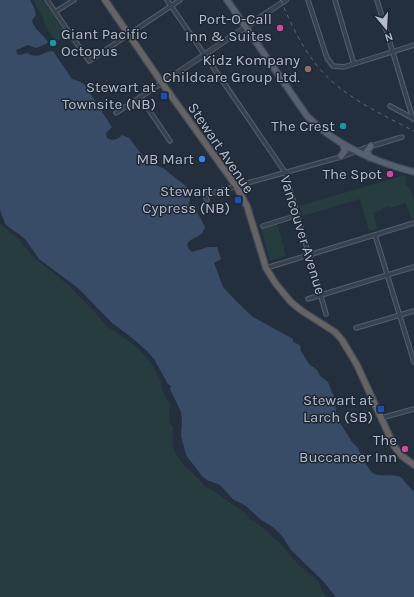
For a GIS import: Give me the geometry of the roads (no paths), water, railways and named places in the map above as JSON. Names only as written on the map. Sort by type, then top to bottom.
[{"type":"highway","name":"Stewart Avenue","points":[[105,0],[236,186],[247,206],[266,268],[276,284],[291,302],[302,311],[335,332],[342,340],[355,360],[394,446],[402,456],[414,465]]},
{"type":"main road","points":[[227,0],[307,116],[322,131],[343,145],[370,158],[414,172]]},
{"type":"main road","points":[[342,156],[345,151],[343,145]]},
{"type":"main road","points":[[370,158],[367,151],[371,146]]},
{"type":"street","points":[[47,0],[89,61],[180,0]]},
{"type":"street","points":[[56,12],[74,0]]},
{"type":"street","name":"Vancouver Avenue","points":[[167,0],[285,172],[326,314]]},
{"type":"street","points":[[116,113],[286,0]]},
{"type":"street","points":[[308,0],[326,58],[333,66],[344,67],[414,46]]},
{"type":"street","points":[[336,0],[354,64]]},
{"type":"street","points":[[377,0],[414,119]]},
{"type":"street","points":[[140,97],[170,141]]},
{"type":"street","points":[[390,106],[414,119]]},
{"type":"street","points":[[207,200],[204,195],[342,156],[402,137]]},
{"type":"street","points":[[263,226],[298,215]]},
{"type":"street","points":[[266,268],[414,223]]},
{"type":"street","points":[[375,235],[414,362]]},
{"type":"street","points":[[308,299],[414,267]]},
{"type":"street","points":[[356,328],[414,311]]},
{"type":"street","points":[[381,418],[414,409]]},
{"type":"water","points":[[0,0],[30,0],[36,15],[32,20],[33,23],[48,42],[36,48],[28,45],[16,50],[17,53],[19,55],[27,53],[38,56],[53,51],[72,79],[84,84],[112,127],[106,133],[107,138],[114,140],[122,135],[129,138],[148,162],[163,168],[187,187],[190,201],[188,204],[191,206],[195,205],[197,207],[196,210],[205,227],[202,233],[188,243],[188,248],[192,252],[208,247],[217,247],[221,259],[214,263],[223,287],[253,317],[293,339],[293,342],[300,345],[301,351],[309,364],[328,382],[334,397],[337,418],[352,442],[358,448],[363,460],[372,473],[378,475],[395,475],[400,477],[414,491],[414,597],[336,597],[323,581],[291,550],[282,536],[274,528],[260,519],[246,506],[233,499],[220,485],[207,480],[202,476],[186,455],[181,435],[181,412],[170,389],[171,386],[168,384],[154,359],[131,337],[112,323],[78,288],[39,259],[25,239],[5,224],[0,210]]},
{"type":"railway","points":[[281,0],[292,26],[312,59],[338,87],[363,104],[414,131]]},
{"type":"place","name":"Port-O-Call Inn & Suites","points":[[280,28]]},
{"type":"place","name":"Giant Pacific Octopus","points":[[53,43]]},
{"type":"place","name":"Kidz Kompany Childcare Group Ltd.","points":[[308,69]]},
{"type":"place","name":"Stewart at Townsite (NB)","points":[[164,96]]},
{"type":"place","name":"The Crest","points":[[343,126]]},
{"type":"place","name":"MB Mart","points":[[202,159]]},
{"type":"place","name":"The Spot","points":[[390,174]]},
{"type":"place","name":"Stewart at Cypress (NB)","points":[[238,200]]},
{"type":"place","name":"Stewart at Larch (SB)","points":[[381,409]]},
{"type":"place","name":"The Buccaneer Inn","points":[[405,449]]}]
